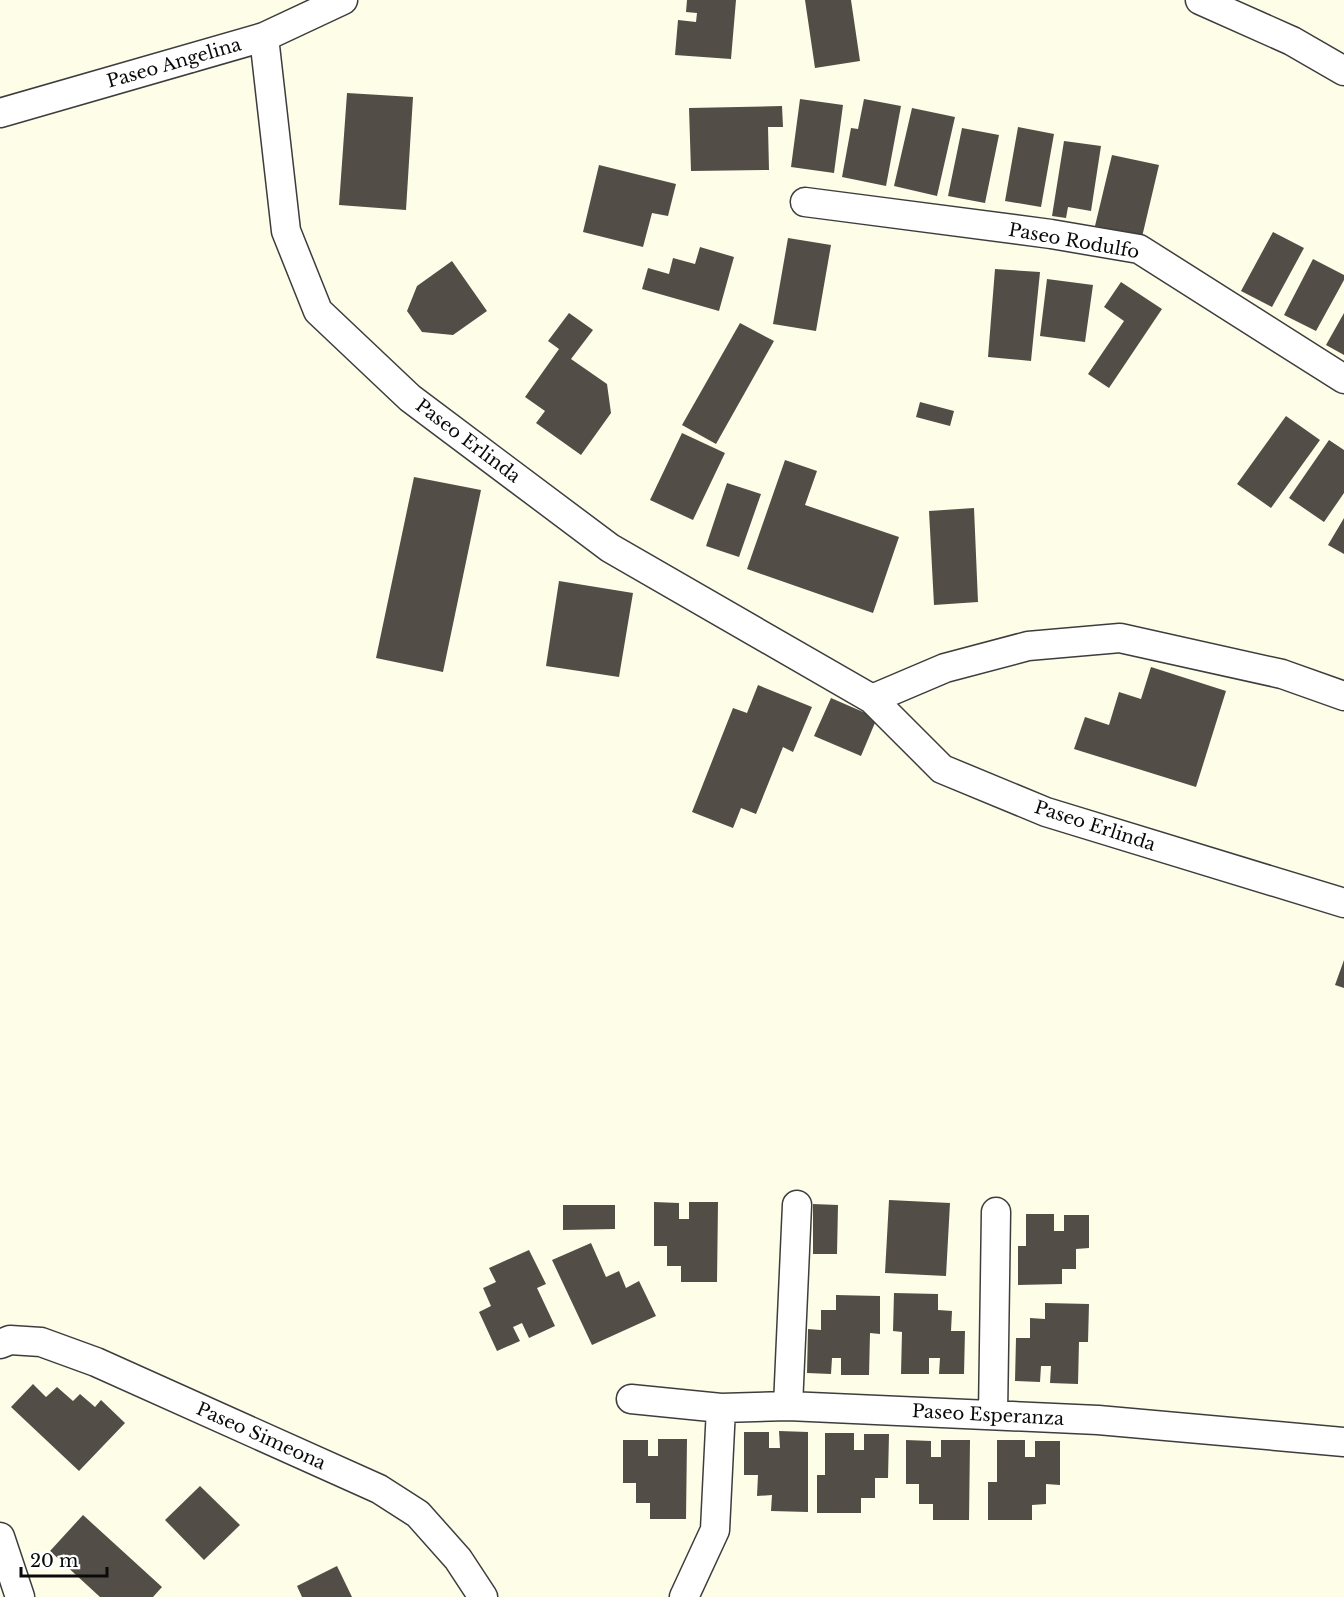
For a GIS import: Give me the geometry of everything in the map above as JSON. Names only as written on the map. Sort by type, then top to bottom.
[{"type":"street","name":"Paseo Angelina","points":[[0,113],[264,37],[343,0]]},
{"type":"street","points":[[1200,0],[1292,41],[1344,71]]},
{"type":"street","name":"Paseo Erlinda","points":[[264,37],[286,231],[318,311],[410,398],[610,548],[872,699],[942,768],[1046,812],[1344,903]]},
{"type":"street","name":"Paseo Rodulfo","points":[[805,202],[1051,234],[1139,249],[1344,379]]},
{"type":"street","points":[[872,699],[945,669],[1028,646],[1120,638],[1282,674],[1344,696]]},
{"type":"street","points":[[788,1406],[797,1205]]},
{"type":"street","points":[[993,1415],[996,1212]]},
{"type":"street","name":"Paseo Simeona","points":[[0,1344],[10,1340],[41,1342],[96,1362],[379,1489],[418,1514],[458,1559],[483,1597]]},
{"type":"street","name":"Paseo Esperanza","points":[[631,1399],[721,1408],[788,1406],[1098,1420],[1344,1442]]},
{"type":"street","points":[[684,1597],[715,1530],[721,1408]]},
{"type":"street","points":[[0,1537],[20,1597]]},
{"type":"building","points":[[687,0],[736,0],[731,59],[675,55],[678,20],[696,22],[697,13],[686,12]]},
{"type":"building","points":[[805,0],[851,0],[860,61],[815,68]]},
{"type":"building","points":[[347,93],[413,97],[406,210],[339,205]]},
{"type":"building","points":[[800,99],[843,105],[834,173],[791,167]]},
{"type":"building","points":[[864,99],[901,106],[886,186],[842,177],[851,128],[858,129]]},
{"type":"building","points":[[782,106],[783,127],[768,127],[769,170],[691,171],[689,108]]},
{"type":"building","points":[[912,108],[955,117],[937,196],[894,186]]},
{"type":"building","points":[[1018,127],[1054,134],[1041,207],[1005,201]]},
{"type":"building","points":[[962,128],[999,135],[985,203],[948,196]]},
{"type":"building","points":[[1064,141],[1101,146],[1091,211],[1068,207],[1066,218],[1052,216]]},
{"type":"building","points":[[1112,155],[1159,165],[1142,237],[1095,226]]},
{"type":"building","points":[[599,165],[676,184],[668,216],[652,213],[643,247],[583,232]]},
{"type":"building","points":[[1273,232],[1304,248],[1272,307],[1241,291]]},
{"type":"building","points":[[788,238],[831,245],[816,331],[773,324]]},
{"type":"building","points":[[700,247],[734,257],[719,311],[642,289],[648,268],[669,274],[673,258],[695,264]]},
{"type":"building","points":[[1313,259],[1344,275],[1344,280],[1316,331],[1284,315]]},
{"type":"building","points":[[452,261],[487,311],[453,335],[422,332],[407,311],[417,286]]},
{"type":"building","points":[[995,269],[1040,272],[1031,361],[988,357]]},
{"type":"building","points":[[1047,279],[1093,285],[1085,342],[1040,336]]},
{"type":"building","points":[[1121,282],[1162,309],[1109,388],[1088,374],[1124,321],[1104,307]]},
{"type":"building","points":[[569,313],[593,330],[571,359],[607,384],[611,413],[581,455],[536,423],[545,411],[525,397],[559,349],[548,341]]},
{"type":"building","points":[[1344,313],[1344,355],[1326,345]]},
{"type":"building","points":[[740,323],[774,341],[716,444],[682,425]]},
{"type":"building","points":[[920,402],[954,411],[950,426],[916,417]]},
{"type":"building","points":[[1286,416],[1320,440],[1271,508],[1237,484]]},
{"type":"building","points":[[682,433],[725,453],[693,520],[650,500]]},
{"type":"building","points":[[1329,440],[1344,450],[1344,493],[1324,522],[1289,498]]},
{"type":"building","points":[[785,460],[817,471],[805,505],[899,537],[873,613],[747,569]]},
{"type":"building","points":[[414,477],[481,490],[443,672],[376,658]]},
{"type":"building","points":[[727,483],[761,494],[739,557],[706,546]]},
{"type":"building","points":[[974,508],[978,602],[934,605],[929,511]]},
{"type":"building","points":[[1344,518],[1344,554],[1328,545]]},
{"type":"building","points":[[559,581],[633,593],[619,677],[546,666]]},
{"type":"building","points":[[1151,667],[1226,691],[1196,787],[1074,749],[1085,717],[1109,725],[1119,692],[1141,699]]},
{"type":"building","points":[[758,685],[812,707],[793,752],[783,747],[756,814],[741,808],[733,828],[692,812],[733,708],[747,713]]},
{"type":"building","points":[[831,698],[877,718],[861,756],[814,736]]},
{"type":"building","points":[[1344,960],[1344,988],[1335,985]]},
{"type":"building","points":[[889,1200],[950,1203],[946,1276],[885,1273]]},
{"type":"building","points":[[654,1202],[679,1203],[679,1219],[689,1219],[689,1202],[718,1202],[717,1282],[681,1282],[681,1266],[667,1266],[667,1246],[654,1246]]},
{"type":"building","points":[[813,1204],[838,1205],[837,1254],[813,1254]]},
{"type":"building","points":[[563,1205],[615,1205],[615,1229],[563,1230]]},
{"type":"building","points":[[1026,1214],[1054,1214],[1054,1231],[1064,1231],[1064,1215],[1089,1215],[1089,1248],[1076,1249],[1076,1269],[1062,1269],[1062,1284],[1018,1285],[1018,1246],[1026,1246]]},
{"type":"building","points":[[591,1243],[606,1277],[619,1271],[626,1288],[639,1281],[656,1316],[592,1345],[552,1260]]},
{"type":"building","points":[[529,1250],[546,1284],[537,1288],[555,1326],[529,1338],[522,1323],[513,1327],[520,1341],[497,1351],[479,1312],[491,1306],[483,1288],[496,1282],[489,1268]]},
{"type":"building","points":[[894,1293],[938,1294],[938,1310],[952,1311],[951,1331],[965,1331],[964,1374],[939,1374],[940,1358],[929,1358],[929,1374],[901,1374],[902,1332],[893,1331]]},
{"type":"building","points":[[836,1295],[880,1296],[880,1334],[870,1333],[869,1375],[841,1375],[841,1358],[832,1358],[831,1374],[807,1373],[808,1329],[821,1330],[821,1310],[836,1310]]},
{"type":"building","points":[[1045,1303],[1089,1304],[1088,1342],[1079,1342],[1078,1384],[1050,1383],[1051,1366],[1041,1366],[1040,1382],[1015,1381],[1016,1338],[1030,1338],[1030,1318],[1045,1319]]},
{"type":"building","points":[[33,1384],[46,1397],[57,1387],[73,1401],[80,1394],[95,1407],[101,1400],[125,1423],[79,1471],[11,1407]]},
{"type":"building","points":[[779,1431],[808,1432],[808,1512],[771,1511],[772,1495],[757,1496],[758,1475],[744,1475],[744,1432],[769,1432],[769,1448],[780,1448]]},
{"type":"building","points":[[825,1433],[854,1433],[854,1450],[864,1450],[864,1434],[889,1434],[888,1478],[875,1478],[875,1498],[861,1498],[861,1513],[817,1513],[817,1475],[825,1475]]},
{"type":"building","points":[[658,1439],[687,1439],[686,1519],[650,1519],[650,1503],[636,1503],[636,1483],[623,1483],[623,1440],[648,1440],[648,1456],[658,1456]]},
{"type":"building","points":[[906,1440],[931,1441],[931,1457],[941,1457],[941,1440],[970,1440],[969,1520],[933,1520],[933,1504],[919,1504],[919,1484],[906,1484]]},
{"type":"building","points":[[997,1440],[1025,1440],[1025,1457],[1035,1457],[1035,1441],[1060,1441],[1060,1485],[1046,1484],[1046,1504],[1032,1505],[1032,1520],[988,1520],[988,1482],[997,1482]]},
{"type":"building","points":[[200,1486],[240,1525],[204,1560],[165,1520]]},
{"type":"building","points":[[83,1515],[162,1587],[153,1597],[100,1597],[50,1551]]},
{"type":"building","points":[[337,1566],[352,1597],[302,1597],[297,1586]]}]
